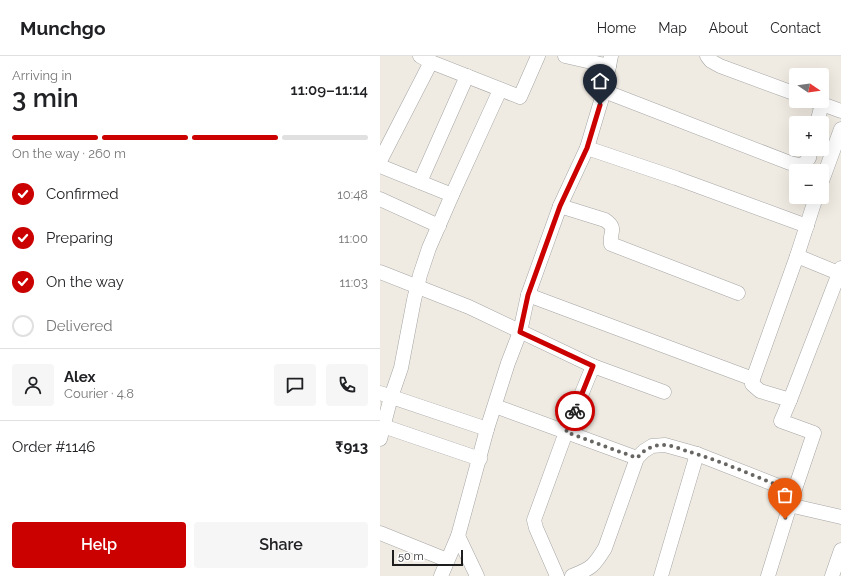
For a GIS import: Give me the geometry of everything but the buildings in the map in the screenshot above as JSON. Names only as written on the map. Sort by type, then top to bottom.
[{"type":"street","points":[[380,161],[425,59],[520,97],[538,56]]},
{"type":"street","points":[[442,576],[447,560],[458,536],[487,429],[508,363],[520,332],[528,295],[560,206],[587,148],[604,91],[610,61],[565,56]]},
{"type":"street","points":[[706,56],[720,66],[789,91]]},
{"type":"street","points":[[420,182],[467,76]]},
{"type":"street","points":[[480,458],[382,433],[386,395],[401,368],[416,287],[429,248],[500,90]]},
{"type":"street","points":[[604,91],[790,163],[799,165],[804,164],[807,162],[809,156]]},
{"type":"street","points":[[829,106],[841,111]]},
{"type":"street","points":[[828,164],[841,128]]},
{"type":"street","points":[[587,148],[676,178],[807,226]]},
{"type":"street","points":[[380,166],[452,195]]},
{"type":"street","points":[[381,203],[439,226]]},
{"type":"street","points":[[790,400],[760,391],[752,384],[814,204]]},
{"type":"street","points":[[560,206],[605,220],[611,224],[613,230],[610,239],[611,244],[738,293]]},
{"type":"street","points":[[768,576],[789,505],[814,433],[781,421],[840,272],[797,256]]},
{"type":"street","points":[[380,272],[469,307],[593,366],[664,392]]},
{"type":"street","points":[[528,295],[753,379]]},
{"type":"street","points":[[557,576],[534,520],[566,432],[593,366]]},
{"type":"street","points":[[386,395],[487,429]]},
{"type":"street","points":[[495,406],[637,458]]},
{"type":"street","points":[[572,576],[588,570],[597,561],[605,548],[637,458],[652,446],[665,445],[697,454],[794,492]]},
{"type":"street","points":[[661,576],[697,454]]},
{"type":"street","points":[[789,505],[841,517]]},
{"type":"street","points":[[380,533],[447,560]]},
{"type":"street","points":[[458,536],[478,576]]},
{"type":"street","points":[[832,576],[841,550]]},
{"type":"way so far","points":[[575,411],[566,432],[637,458],[652,446],[665,445],[675,447],[713,460],[794,492],[785,519]]},
{"type":"route","points":[[575,411],[593,366],[520,332],[528,295],[560,206],[587,148],[600,105]]}]
